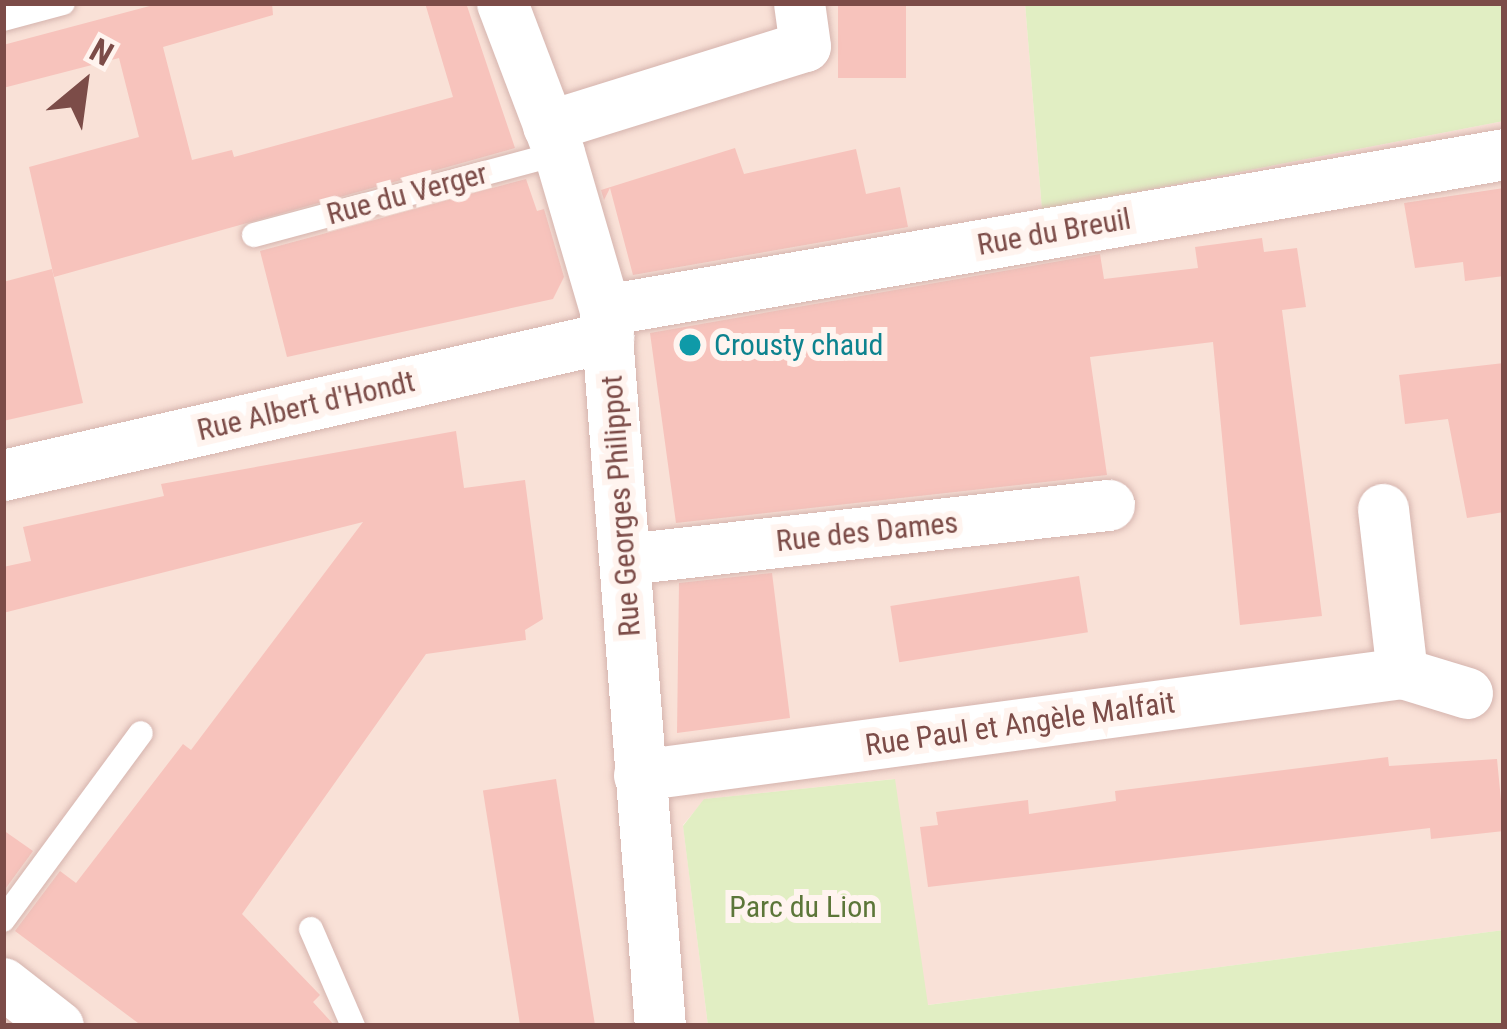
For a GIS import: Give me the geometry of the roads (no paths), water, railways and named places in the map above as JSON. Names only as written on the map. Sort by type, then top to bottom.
[{"type":"street","name":"Rue Georges Philippot","points":[[502,3],[554,139],[607,324],[659,1026]]},
{"type":"street","points":[[554,139],[805,46],[799,3]]},
{"type":"street","name":"Rue du Breuil","points":[[607,324],[1504,154]]},
{"type":"street","name":"Rue Albert d'Hondt","points":[[3,475],[607,324]]},
{"type":"street","name":"Rue des Dames","points":[[626,559],[1109,505]]},
{"type":"street","points":[[1383,509],[1402,673]]},
{"type":"street","name":"Rue Paul et Angèle Malfait","points":[[639,775],[1402,673],[1467,693]]},
{"type":"street","points":[[3,983],[58,1026]]},
{"type":"lane","points":[[3,19],[63,3]]},
{"type":"lane","name":"Rue du Verger","points":[[254,235],[554,139]]},
{"type":"lane","points":[[3,920],[141,733]]},
{"type":"lane","points":[[310,929],[353,1026]]},
{"type":"place","name":"Crousty chaud","points":[[690,345]]},
{"type":"park label","name":"Parc du Lion","points":[[803,907]]}]
